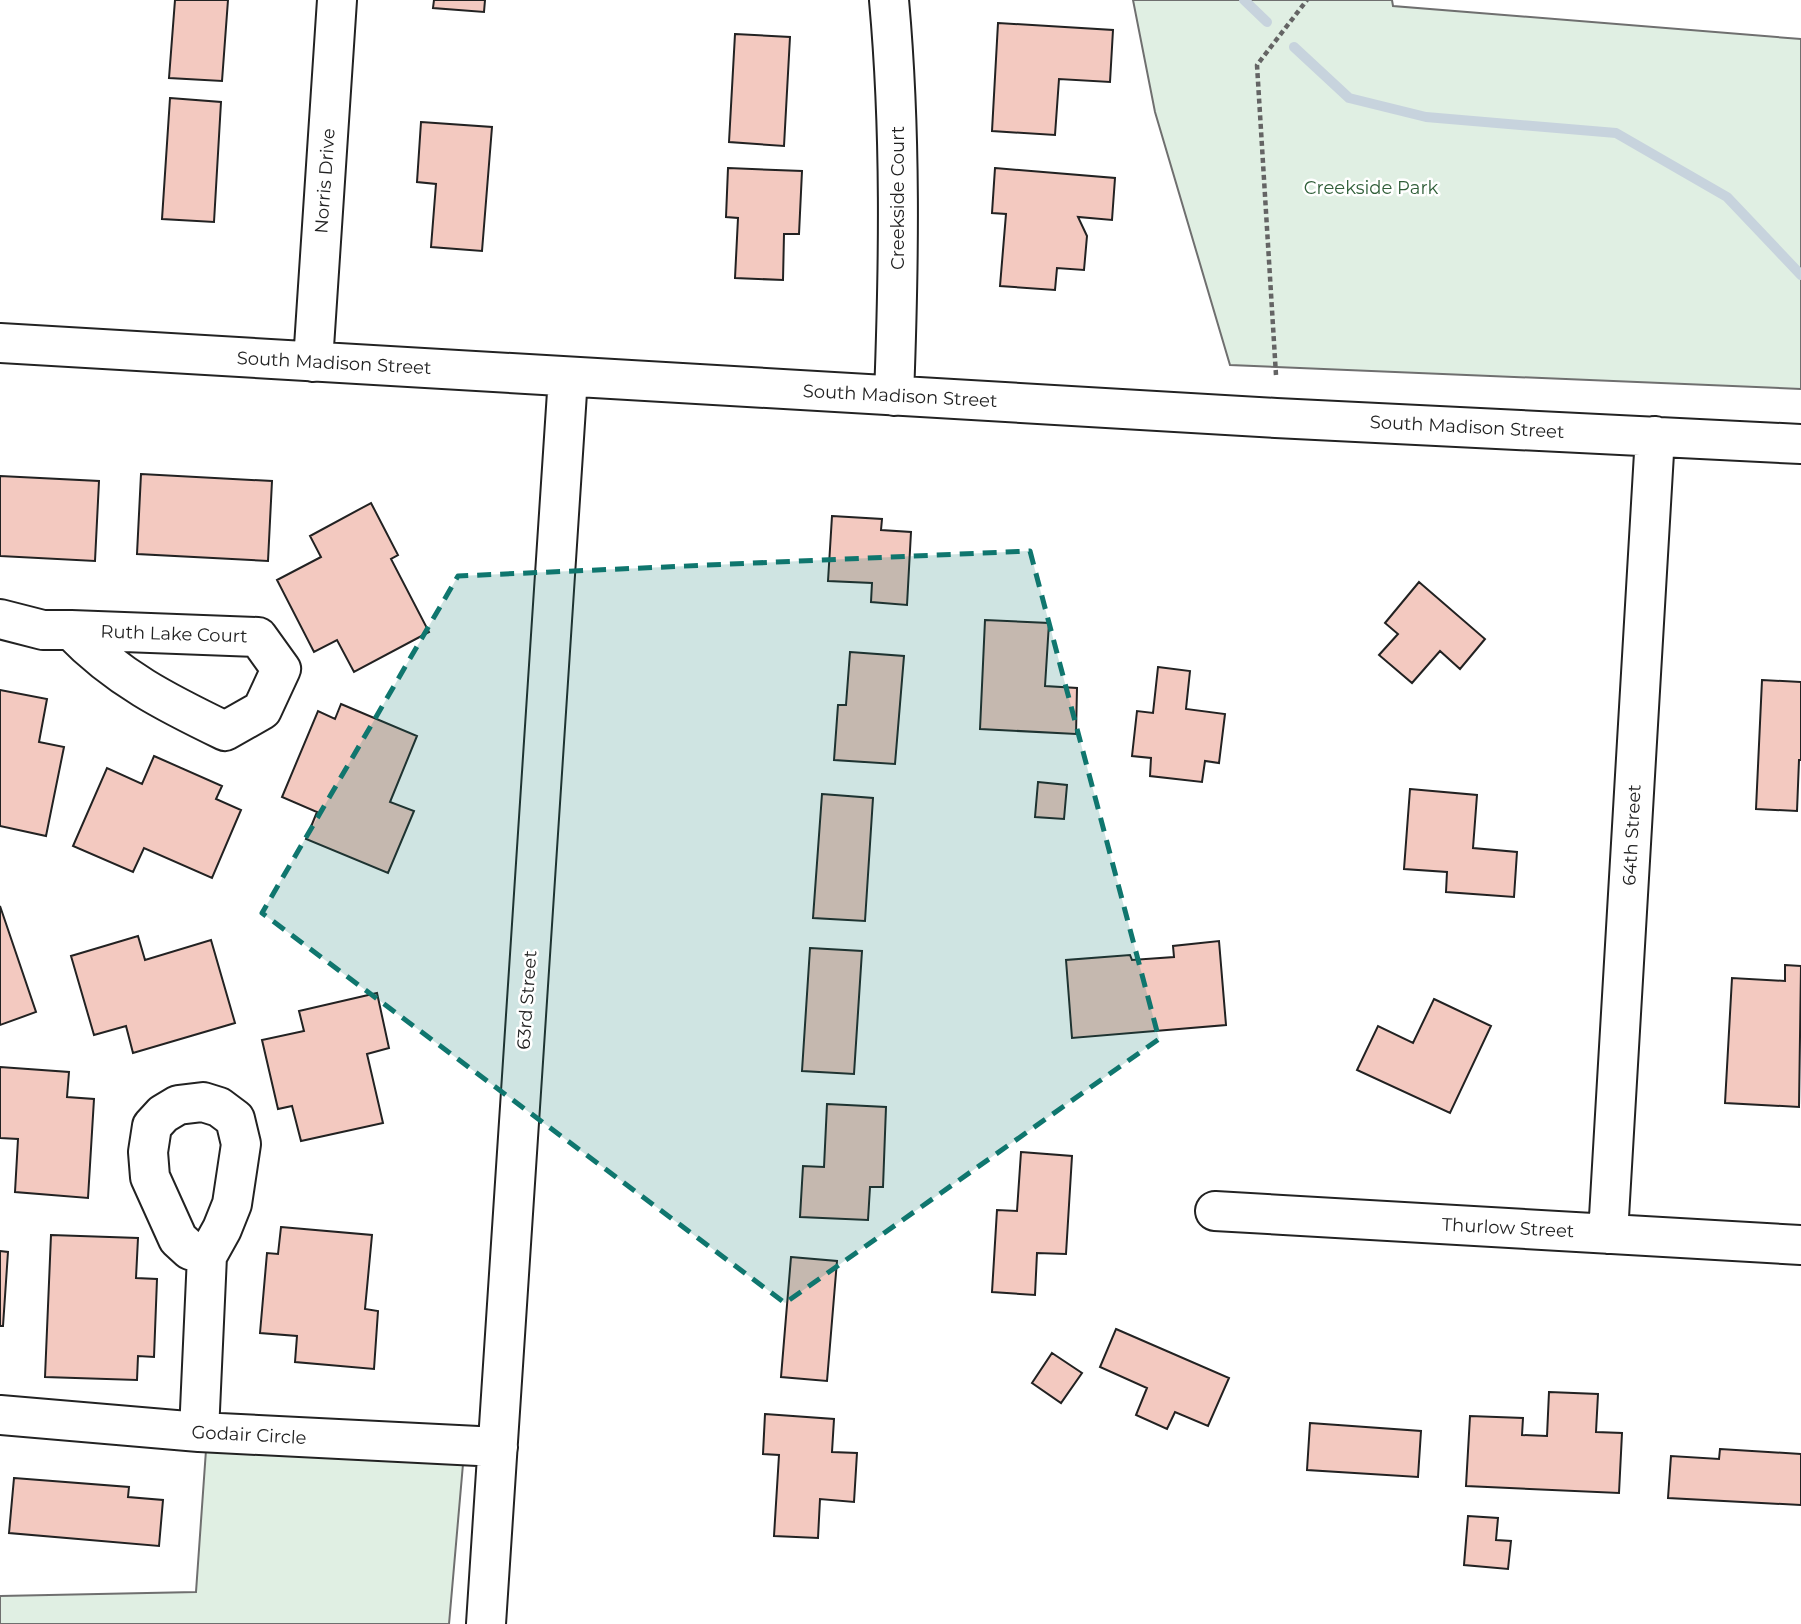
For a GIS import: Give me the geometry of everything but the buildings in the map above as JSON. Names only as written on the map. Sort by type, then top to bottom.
[{"type":"street","name":"Norris Drive","points":[[313,362],[337,0]]},
{"type":"street","name":"Creekside Court","points":[[889,0],[899,144],[900,215],[894,396]]},
{"type":"street","name":"South Madison Street","points":[[0,343],[894,396],[1801,444]]},
{"type":"street","name":"63rd Street","points":[[486,1624],[568,377]]},
{"type":"street","name":"64th Street","points":[[1608,1234],[1655,436]]},
{"type":"street","name":"Ruth Lake Court","points":[[0,620],[43,630],[71,630],[258,637],[281,669],[262,710],[225,731],[164,701],[96,656],[71,630]]},
{"type":"street","name":"Thurlow Street","points":[[1215,1211],[1801,1245]]},
{"type":"street","points":[[199,1432],[207,1256]]},
{"type":"street","name":"Godair Circle","points":[[0,1415],[199,1432],[498,1447]]},
{"type":"path","points":[[1276,375],[1257,65],[1307,0]]},
{"type":"highlighted area","points":[[1030,551],[1159,1039],[785,1303],[262,913],[458,576]]},
{"type":"green space","name":"Creekside Park","points":[[1133,0],[1392,0],[1393,6],[1801,39],[1801,389],[1230,365],[1155,112]]},
{"type":"green space","points":[[206,1450],[463,1464],[449,1624],[0,1624],[0,1596],[196,1592]]},
{"type":"waterway","points":[[1244,0],[1267,22]]},
{"type":"waterway","points":[[1294,47],[1349,98],[1426,117],[1616,133],[1727,197],[1801,275]]}]
